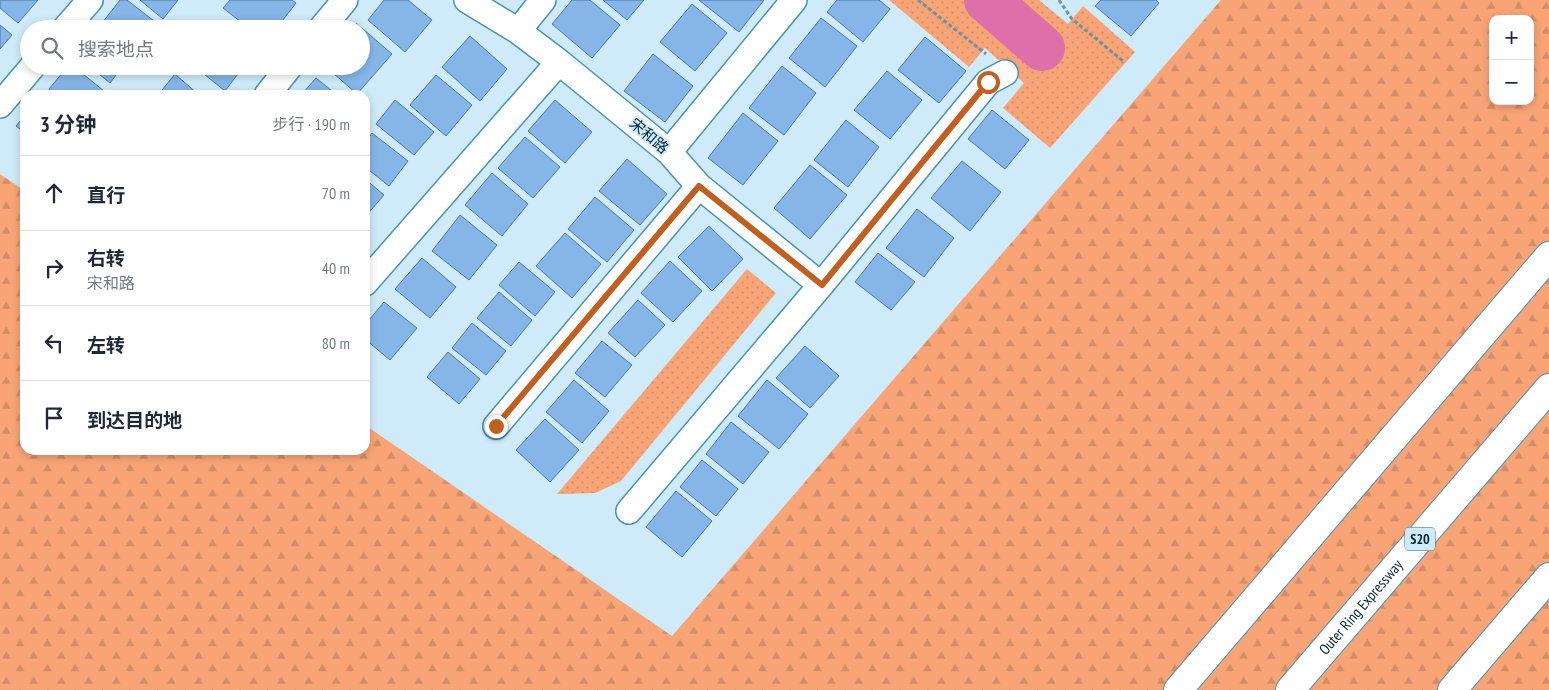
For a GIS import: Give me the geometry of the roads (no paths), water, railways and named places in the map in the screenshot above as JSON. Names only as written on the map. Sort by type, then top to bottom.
[{"type":"highway","points":[[1178,690],[1549,256]]},
{"type":"highway","name":"Outer Ring Expressway","points":[[1290,690],[1549,388]]},
{"type":"highway","points":[[1452,690],[1549,577]]},
{"type":"street","points":[[73,20],[90,0]]},
{"type":"street","points":[[328,20],[344,0]]},
{"type":"street","name":"宋和路","points":[[467,0],[518,31],[559,62],[669,152],[699,186],[822,285]]},
{"type":"street","points":[[518,31],[543,0]]},
{"type":"street","points":[[669,152],[794,0]]},
{"type":"street","points":[[370,277],[559,62]]},
{"type":"street","points":[[629,511],[822,285],[988,82],[1006,72]]},
{"type":"street","points":[[0,105],[25,75]]},
{"type":"street","points":[[271,90],[283,75]]},
{"type":"street","points":[[496,426],[699,186]]},
{"type":"waterway","points":[[987,0],[1042,48]]}]
